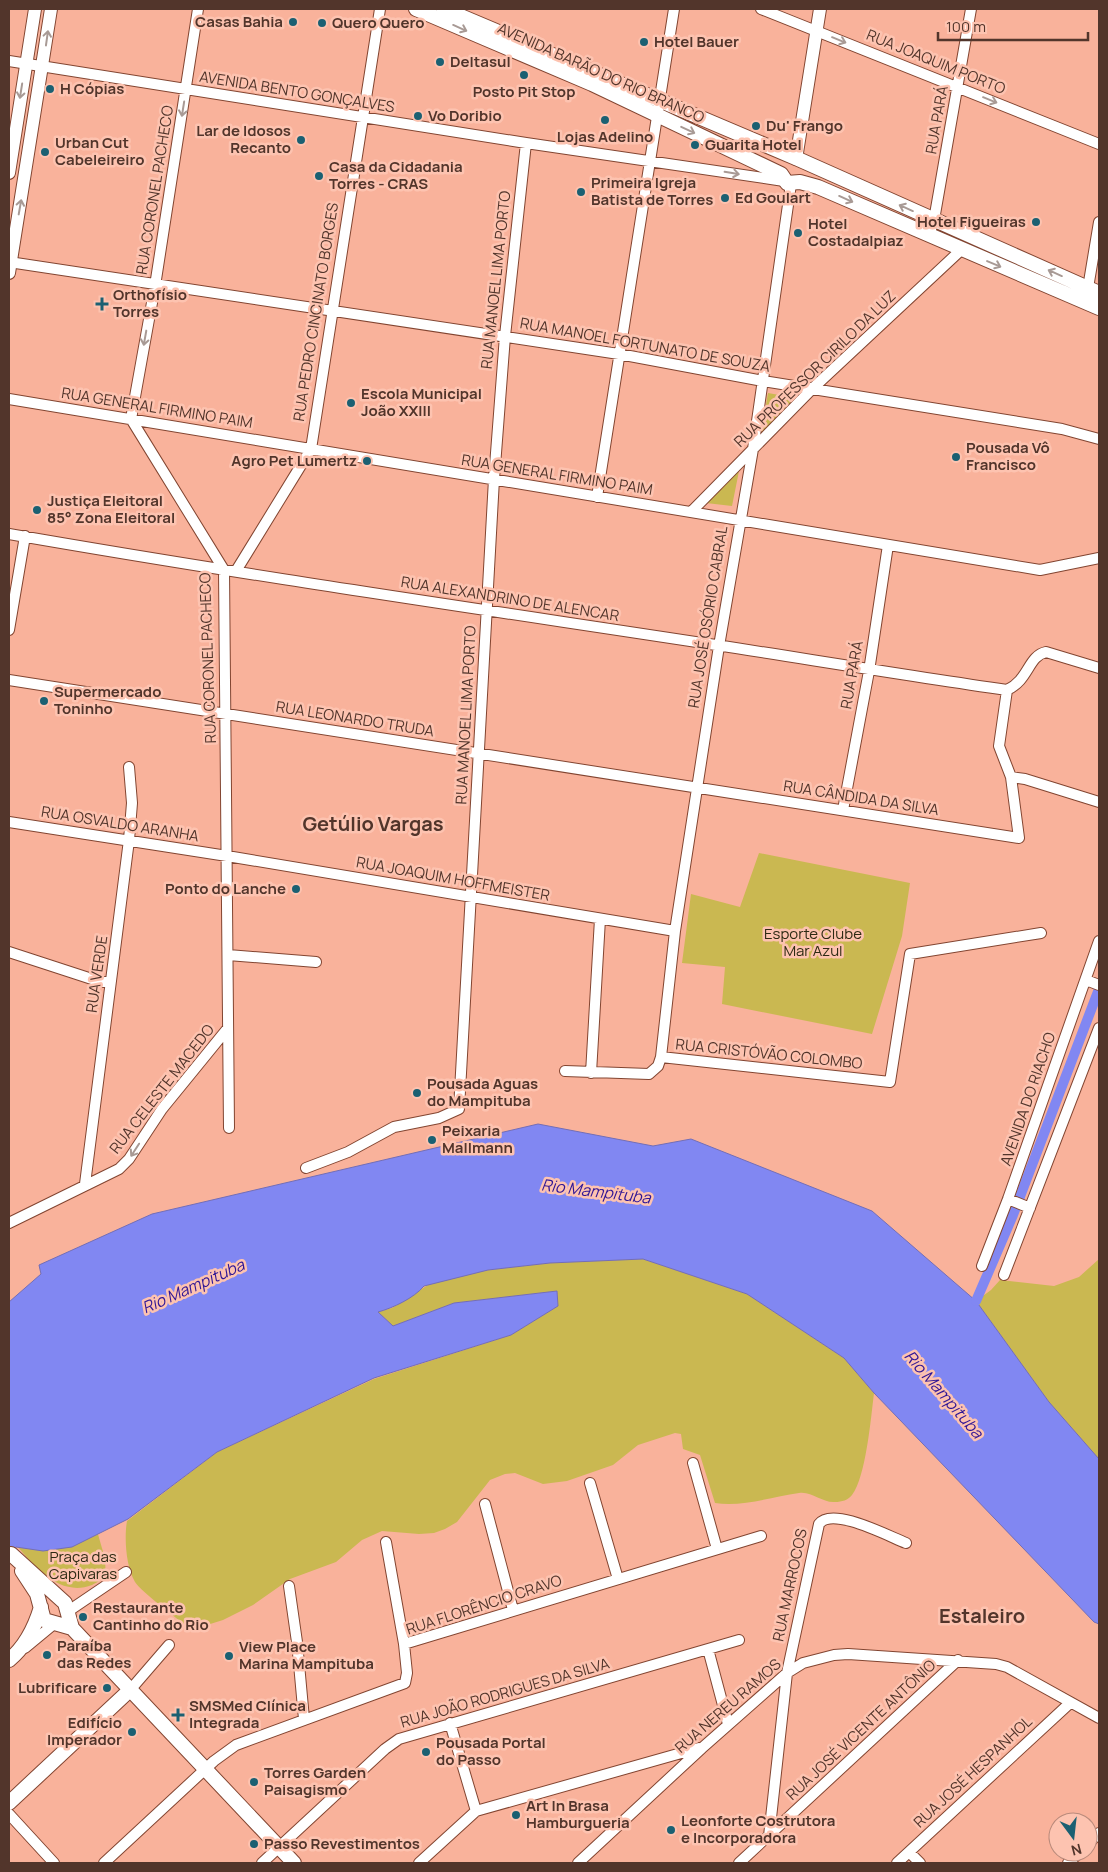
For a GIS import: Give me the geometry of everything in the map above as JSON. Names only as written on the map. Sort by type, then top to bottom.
[{"type":"main road","name":"AVENIDA BARÃO DO RIO BRANCO","points":[[416,9],[592,84],[789,180],[818,186],[961,250],[1099,308]]},
{"type":"main road","name":"AVENIDA BARÃO DO RIO BRANCO","points":[[444,9],[796,159],[1094,291]]},
{"type":"main road","points":[[796,159],[806,171],[789,180],[783,163],[796,159]]},
{"type":"main road","points":[[10,1553],[60,1598],[66,1606],[72,1628],[294,1863]]},
{"type":"main road","points":[[10,1553],[36,1594],[44,1620],[72,1628]]},
{"type":"main road","points":[[13,1657],[48,1599],[60,1598]]},
{"type":"main road","points":[[54,1624],[63,1620],[67,1612]]},
{"type":"main road","points":[[9,1804],[131,1689]]},
{"type":"street","points":[[9,173],[35,9]]},
{"type":"street","points":[[9,266],[51,9]]},
{"type":"street","name":"RUA CORONEL PACHECO","points":[[198,9],[155,286],[131,419],[224,570],[229,1128]]},
{"type":"street","name":"RUA PEDRO CINCINATO BORGES","points":[[236,571],[310,449],[361,117],[380,9]]},
{"type":"street","points":[[597,497],[674,9]]},
{"type":"street","name":"RUA JOAQUIM PORTO","points":[[761,9],[1099,144]]},
{"type":"street","points":[[796,159],[820,9]]},
{"type":"street","name":"RUA PARÁ","points":[[929,235],[934,220],[971,9]]},
{"type":"street","name":"AVENIDA BENTO GONÇALVES","points":[[9,61],[526,143],[789,180]]},
{"type":"street","name":"RUA MANOEL LIMA PORTO","points":[[306,1168],[348,1152],[394,1127],[439,1118],[459,1109],[494,479],[505,336],[526,143]]},
{"type":"street","name":"RUA JOSÉ OSÓRIO CABRAL","points":[[661,1057],[675,931],[719,646],[753,449],[789,180]]},
{"type":"street","points":[[1094,291],[1099,222]]},
{"type":"street","name":"RUA PROFESSOR CIRILO DA LUZ","points":[[690,512],[812,389],[961,250]]},
{"type":"street","name":"RUA MANOEL FORTUNATO DE SOUZA","points":[[9,266],[332,311],[619,354],[763,381],[1062,429],[1099,439]]},
{"type":"street","name":"RUA GENERAL FIRMINO PAIM","points":[[9,399],[1040,570],[1099,558]]},
{"type":"street","name":"RUA ALEXANDRINO DE ALENCAR","points":[[9,534],[224,570],[869,671],[1007,690]]},
{"type":"street","points":[[9,630],[25,536]]},
{"type":"street","name":"RUA PARÁ","points":[[843,810],[869,671],[888,545]]},
{"type":"street","points":[[1099,668],[1054,653],[1039,654],[1017,686],[1007,690],[999,746],[1010,777],[1025,779],[1099,802]]},
{"type":"street","name":"RUA LEONARDO TRUDA","points":[[9,680],[698,787]]},
{"type":"street","name":"RUA VERDE","points":[[85,1184],[129,840],[132,803],[129,766]]},
{"type":"street","name":"RUA CÂNDIDA DA SILVA","points":[[698,787],[1019,838],[1010,777]]},
{"type":"street","name":"RUA OSVALDO ARANHA","points":[[9,822],[227,856]]},
{"type":"street","name":"RUA JOAQUIM HOFFMEISTER","points":[[227,856],[675,931]]},
{"type":"street","points":[[591,1072],[600,919]]},
{"type":"street","name":"RUA CRISTÓVÃO COLOMBO","points":[[565,1071],[649,1074],[658,1066],[661,1057],[890,1082],[910,954],[1042,933]]},
{"type":"street","name":"AVENIDA DO RIACHO","points":[[982,1266],[1008,1199],[1099,941]]},
{"type":"street","points":[[9,952],[100,982],[110,982]]},
{"type":"street","points":[[228,955],[316,962]]},
{"type":"street","points":[[1086,980],[1099,985]]},
{"type":"street","name":"RUA CELESTE MACEDO","points":[[10,1221],[119,1169],[129,1159],[162,1108],[228,1028]]},
{"type":"street","points":[[1004,1275],[1099,1028]]},
{"type":"street","points":[[1008,1199],[1030,1208]]},
{"type":"street","points":[[693,1463],[717,1549]]},
{"type":"street","points":[[590,1483],[618,1578]]},
{"type":"street","points":[[485,1504],[512,1610]]},
{"type":"street","name":"RUA MARROCOS","points":[[769,1836],[787,1673],[817,1530],[822,1518],[844,1519],[906,1543]]},
{"type":"street","name":"RUA FLORÊNCIO CRAVO","points":[[104,1863],[206,1769],[236,1745],[405,1683],[407,1673],[404,1644],[761,1536]]},
{"type":"street","points":[[386,1542],[404,1644]]},
{"type":"street","points":[[67,1612],[126,1572]]},
{"type":"street","points":[[289,1586],[297,1642],[304,1719]]},
{"type":"street","points":[[60,1598],[89,1597]]},
{"type":"street","points":[[13,1657],[54,1624]]},
{"type":"street","name":"RUA JOÃO RODRIGUES DA SILVA","points":[[262,1863],[391,1744],[407,1736],[739,1640]]},
{"type":"street","points":[[131,1689],[169,1646]]},
{"type":"street","points":[[708,1650],[728,1724]]},
{"type":"street","name":"RUA NEREU RAMOS","points":[[581,1862],[728,1724],[787,1673],[803,1663],[834,1655],[862,1654],[986,1662],[1007,1667],[1099,1718]]},
{"type":"street","name":"RUA JOSÉ VICENTE ANTÔNIO","points":[[739,1863],[958,1660]]},
{"type":"street","name":"RUA JOSÉ HESPANHOL","points":[[896,1863],[1070,1703]]},
{"type":"street","points":[[450,1723],[476,1811]]},
{"type":"street","points":[[419,1863],[476,1811],[702,1748]]},
{"type":"street","points":[[9,1814],[54,1863]]},
{"type":"street","points":[[909,1852],[920,1863]]},
{"type":"green space","points":[[768,393],[796,398],[761,433]]},
{"type":"green space","points":[[739,471],[732,506],[706,503]]},
{"type":"green space","name":"Esporte Clube Mar Azul","points":[[759,853],[910,883],[902,936],[872,1034],[722,1004],[725,967],[682,963],[691,894],[740,907]]},
{"type":"green space","points":[[643,1259],[747,1294],[844,1358],[874,1393],[861,1475],[850,1497],[838,1502],[830,1502],[808,1494],[799,1493],[746,1503],[715,1503],[700,1455],[683,1449],[681,1434],[675,1433],[638,1445],[613,1465],[567,1481],[543,1484],[515,1473],[505,1474],[490,1480],[457,1522],[445,1529],[434,1533],[419,1534],[382,1531],[362,1540],[336,1562],[290,1579],[253,1605],[223,1620],[191,1630],[152,1599],[135,1582],[126,1552],[127,1521],[217,1452],[374,1379],[511,1335],[558,1306],[557,1291],[454,1303],[393,1326],[378,1312],[392,1308],[431,1283],[488,1270],[550,1263]]},
{"type":"green space","points":[[1099,1259],[1099,1459],[1049,1402],[976,1301],[991,1290],[1000,1280],[1054,1286],[1079,1277]]},
{"type":"green space","name":"Praça das Capivaras","points":[[98,1534],[104,1558],[105,1572],[96,1583],[81,1588],[70,1587],[50,1579],[18,1547],[41,1550],[59,1548],[78,1543]]},
{"type":"water","name":"Rio Mampituba","points":[[538,1124],[653,1146],[691,1139],[872,1211],[976,1301],[1049,1402],[1099,1459],[1099,1624],[1094,1622],[874,1393],[844,1358],[747,1294],[643,1259],[550,1263],[488,1270],[424,1286],[415,1295],[403,1302],[378,1312],[393,1326],[454,1303],[557,1291],[558,1306],[511,1335],[374,1378],[217,1452],[128,1519],[72,1547],[43,1551],[16,1547],[9,1555],[9,1302],[41,1274],[39,1265],[152,1214]]},
{"type":"waterway","points":[[976,1301],[1013,1215],[1099,989]]},
{"type":"place","name":"Casas Bahia","points":[[293,22]]},
{"type":"place","name":"Quero Quero","points":[[322,23]]},
{"type":"place","name":"Hotel Bauer","points":[[644,42]]},
{"type":"place","name":"Deltasul","points":[[440,62]]},
{"type":"place","name":"Posto Pit Stop","points":[[524,75]]},
{"type":"place","name":"H Cópias","points":[[50,89]]},
{"type":"place","name":"Vo Doribio","points":[[418,116]]},
{"type":"place","name":"Lojas Adelino","points":[[605,120]]},
{"type":"place","name":"Du' Frango","points":[[756,126]]},
{"type":"place","name":"Lar de Idosos Recanto","points":[[301,140]]},
{"type":"place","name":"Guarita Hotel","points":[[695,145]]},
{"type":"place","name":"Urban Cut Cabeleireiro","points":[[45,152]]},
{"type":"place","name":"Casa da Cidadania Torres - CRAS","points":[[319,176]]},
{"type":"place","name":"Primeira Igreja Batista de Torres","points":[[581,192]]},
{"type":"place","name":"Ed Goulart","points":[[725,198]]},
{"type":"place","name":"Hotel Figueiras","points":[[1036,222]]},
{"type":"place","name":"Hotel Costadalpiaz","points":[[798,233]]},
{"type":"place","name":"Orthofísio Torres","points":[[102,304]]},
{"type":"place","name":"Escola Municipal João XXIII","points":[[351,403]]},
{"type":"place","name":"Pousada Vô Francisco","points":[[956,457]]},
{"type":"place","name":"Agro Pet Lumertz","points":[[367,461]]},
{"type":"place","name":"Justiça Eleitoral 85° Zona Eleitoral","points":[[37,510]]},
{"type":"place","name":"Supermercado Toninho","points":[[44,701]]},
{"type":"place","name":"Ponto do Lanche","points":[[296,889]]},
{"type":"place","name":"Pousada Aguas do Mampituba","points":[[417,1093]]},
{"type":"place","name":"Peixaria Mallmann","points":[[432,1140]]},
{"type":"place","name":"Restaurante Cantinho do Rio","points":[[83,1617]]},
{"type":"place","name":"Paraíba das Redes","points":[[47,1655]]},
{"type":"place","name":"View Place Marina Mampituba","points":[[229,1656]]},
{"type":"place","name":"Lubrificare","points":[[107,1688]]},
{"type":"place","name":"SMSMed Clínica Integrada","points":[[178,1715]]},
{"type":"place","name":"Edifício Imperador","points":[[132,1732]]},
{"type":"place","name":"Pousada Portal do Passo","points":[[426,1752]]},
{"type":"place","name":"Torres Garden Paisagismo","points":[[254,1782]]},
{"type":"place","name":"Art In Brasa Hamburgueria","points":[[516,1815]]},
{"type":"place","name":"Leonforte Costrutora e Incorporadora","points":[[671,1830]]},
{"type":"place","name":"Passo Revestimentos","points":[[254,1844]]},
{"type":"district","name":"Getúlio Vargas","points":[[373,824]]},
{"type":"district","name":"Estaleiro","points":[[982,1616]]}]
